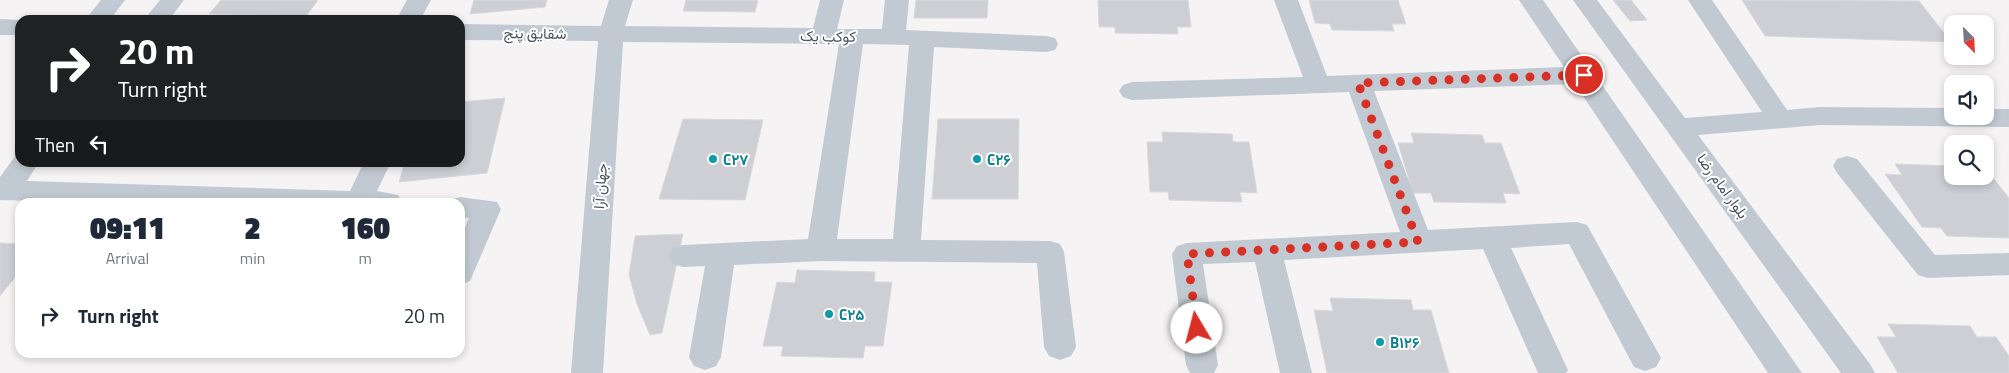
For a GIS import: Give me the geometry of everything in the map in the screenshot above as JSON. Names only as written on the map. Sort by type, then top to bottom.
[{"type":"street","points":[[101,15],[114,0]]},
{"type":"street","points":[[160,15],[172,0]]},
{"type":"street","points":[[411,15],[419,0]]},
{"type":"street","name":"جهان آرا","points":[[587,373],[611,34],[621,0]]},
{"type":"street","points":[[823,36],[832,0]]},
{"type":"street","points":[[893,37],[897,0]]},
{"type":"street","points":[[1286,0],[1318,84]]},
{"type":"street","points":[[1531,0],[1786,373]]},
{"type":"street","name":"بلوار امام رضا","points":[[1585,0],[1681,127],[1860,373]]},
{"type":"street","points":[[1700,0],[1780,119]]},
{"type":"street","points":[[0,27],[15,27]]},
{"type":"street","name":"شقایق پنج","points":[[465,32],[611,34]]},
{"type":"street","name":"کوکب یک","points":[[611,34],[852,36],[1046,44]]},
{"type":"street","points":[[821,250],[852,36]]},
{"type":"street","points":[[906,251],[922,38]]},
{"type":"street","points":[[1132,91],[1584,75]]},
{"type":"street","points":[[1358,83],[1418,242]]},
{"type":"street","points":[[1681,127],[1820,116],[2009,118]]},
{"type":"street","points":[[1847,166],[1928,266],[2009,264]]},
{"type":"street","points":[[3,190],[22,167]]},
{"type":"street","points":[[360,198],[376,167]]},
{"type":"street","points":[[3,190],[148,198]]},
{"type":"street","points":[[465,207],[487,209],[465,261]]},
{"type":"street","points":[[1202,365],[1187,254],[1577,233],[1645,358]]},
{"type":"street","points":[[1492,238],[1552,370]]},
{"type":"street","points":[[683,256],[821,250],[1050,252],[1060,347]]},
{"type":"street","points":[[1266,250],[1296,373]]},
{"type":"street","points":[[704,357],[721,255]]},
{"type":"street","points":[[1762,338],[1772,373]]},
{"type":"building","points":[[221,0],[318,0],[307,15],[209,14]]},
{"type":"building","points":[[474,0],[547,0],[545,7],[470,14]]},
{"type":"building","points":[[686,0],[758,0],[755,12],[683,11]]},
{"type":"building","points":[[916,0],[988,0],[987,18],[914,18]]},
{"type":"building","points":[[1098,0],[1188,0],[1191,27],[1177,27],[1178,34],[1115,33],[1115,27],[1099,27]]},
{"type":"building","points":[[1309,0],[1398,0],[1406,24],[1392,24],[1394,31],[1332,30],[1330,24],[1315,23]]},
{"type":"building","points":[[1613,0],[1631,0],[1647,20],[1630,21]]},
{"type":"building","points":[[1742,0],[1919,1],[1944,33],[1944,42],[1765,36]]},
{"type":"building","points":[[505,98],[487,173],[399,182],[404,167],[465,167],[465,102]]},
{"type":"building","name":"C۲۷","points":[[683,119],[763,120],[745,200],[659,199]]},
{"type":"building","name":"C۲۶","points":[[938,119],[1019,119],[1018,199],[932,199]]},
{"type":"building","points":[[1162,132],[1232,134],[1233,142],[1249,142],[1257,193],[1240,192],[1242,202],[1169,200],[1168,192],[1150,192],[1147,142],[1163,142]]},
{"type":"building","points":[[1411,133],[1482,135],[1485,143],[1501,143],[1520,194],[1503,193],[1506,203],[1434,202],[1431,193],[1413,193],[1398,143],[1414,143]]},
{"type":"building","points":[[1895,164],[1944,166],[1944,185],[1994,185],[1994,179],[2009,198],[2009,238],[1947,236],[1941,228],[1922,227],[1885,174],[1902,175]]},
{"type":"building","points":[[683,234],[662,333],[650,335],[637,304],[629,275],[635,236]]},
{"type":"building","points":[[0,243],[15,244],[15,277],[0,296]]},
{"type":"building","name":"C۲۵","points":[[797,270],[875,272],[874,282],[892,282],[883,346],[865,346],[863,358],[781,356],[783,346],[763,346],[777,282],[795,283]]},
{"type":"building","name":"B۱۲۶","points":[[1330,298],[1411,300],[1413,310],[1431,310],[1449,373],[1327,373],[1314,310],[1333,311]]},
{"type":"building","points":[[1888,324],[1970,326],[1977,337],[1996,337],[2009,356],[2009,373],[1898,373],[1877,337],[1896,337]]},
{"type":"place","name":"C۲۷","points":[[713,159]]},
{"type":"place","name":"C۲۶","points":[[977,159]]},
{"type":"place","name":"C۲۵","points":[[829,314]]},
{"type":"place","name":"B۱۲۶","points":[[1380,342]]},
{"type":"route","points":[[1197,328],[1187,254],[1418,242],[1358,83],[1584,75]]}]
